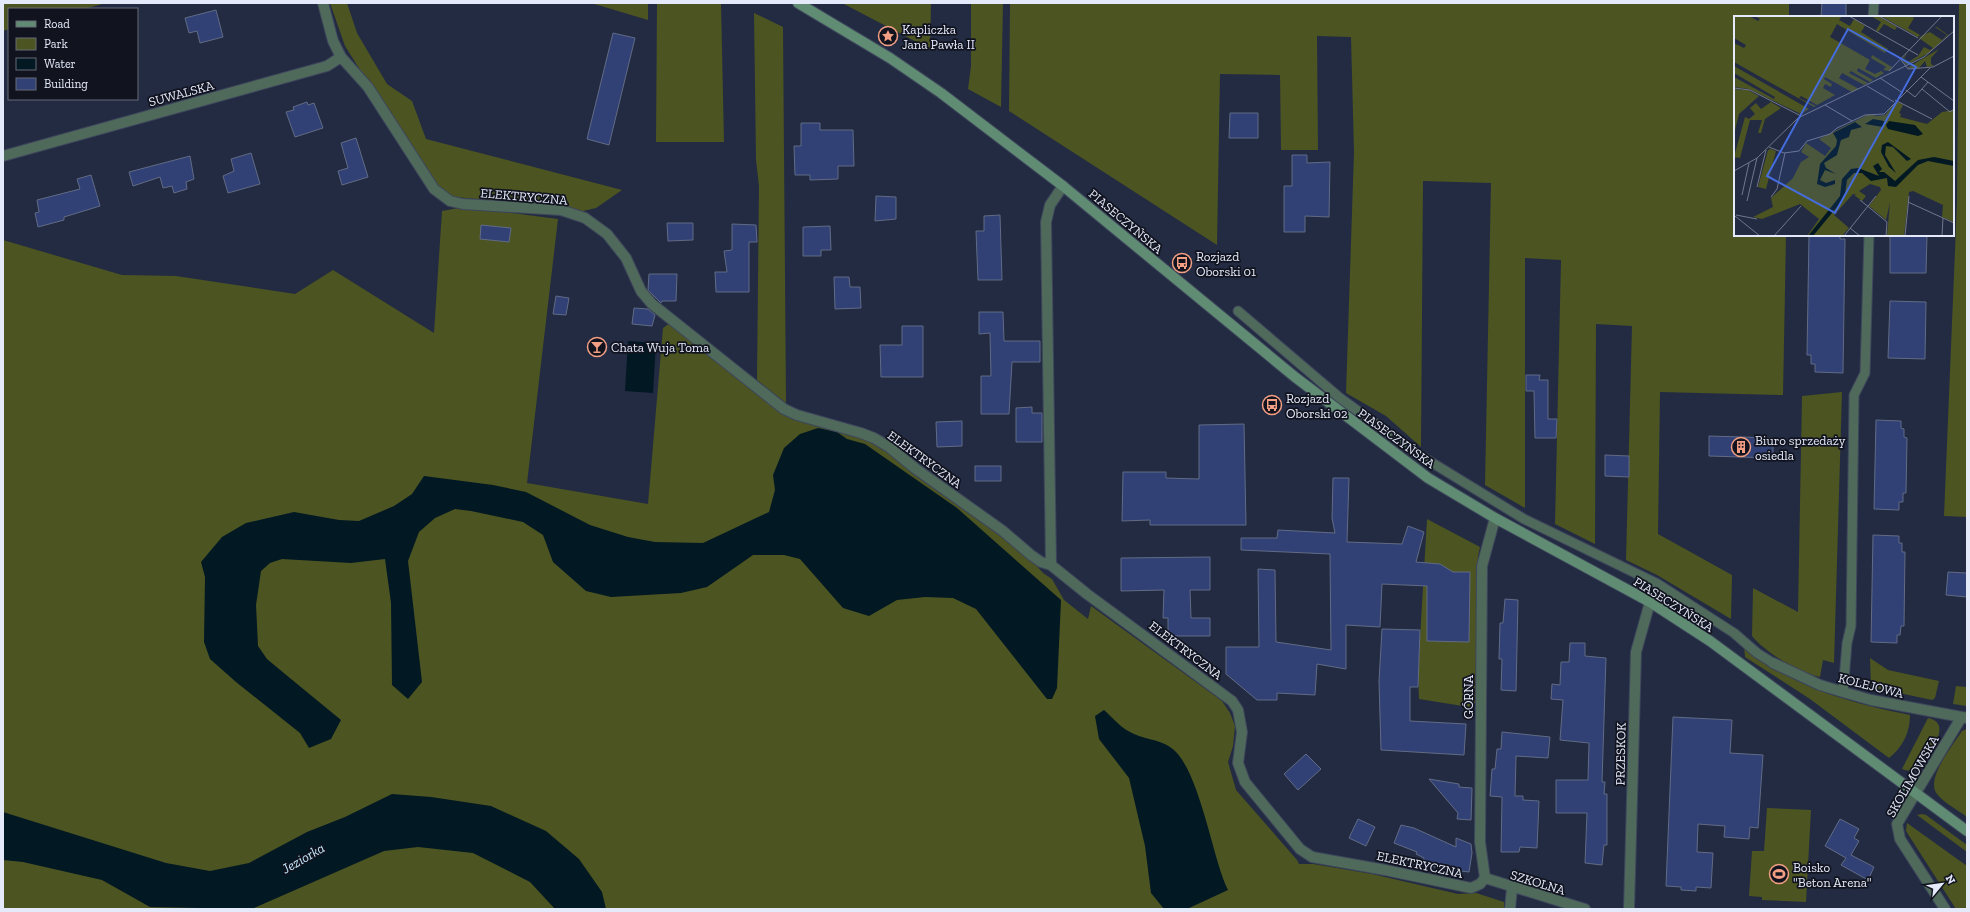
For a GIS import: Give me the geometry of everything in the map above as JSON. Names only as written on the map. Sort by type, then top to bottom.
[{"type":"main road","name":"PIASECZYŃSKA","points":[[798,3],[807,6],[890,58],[941,93],[1063,186],[1295,377],[1428,478],[1495,518],[1650,602],[1710,642],[1967,831]]},
{"type":"street","name":"ELEKTRYCZNA","points":[[323,3],[333,41],[341,57],[368,87],[409,153],[434,189],[442,196],[450,201],[463,204],[561,210],[585,218],[607,234],[626,258],[641,291],[652,304],[784,409],[797,415],[874,438],[890,447],[916,469],[1003,531],[1031,555],[1041,562],[1051,565],[1087,594],[1232,701],[1238,710],[1242,732],[1238,763],[1245,782],[1300,849],[1312,857],[1385,870],[1471,888],[1480,884],[1485,878]]},
{"type":"street","name":"SUWALSKA","points":[[3,156],[327,66],[341,57]]},
{"type":"street","points":[[1051,565],[1046,222],[1050,205],[1063,186]]},
{"type":"street","name":"GÓRNA","points":[[1485,878],[1480,842],[1482,566],[1495,518]]},
{"type":"street","name":"PRZESKOK","points":[[1629,909],[1636,652],[1650,602]]},
{"type":"street","name":"KOLEJOWA","points":[[1773,663],[1820,685],[1843,692],[1871,700],[1964,718]]},
{"type":"street","name":"SKOLIMOWSKA","points":[[1945,909],[1900,839],[1897,824],[1915,792],[1964,718]]},
{"type":"street","name":"SZKOLNA","points":[[1485,878],[1512,888],[1585,909]]},
{"type":"street","points":[[1510,909],[1512,888]]},
{"type":"lane","points":[[1873,16],[1874,3]]},
{"type":"lane","points":[[1843,692],[1847,643],[1851,626],[1854,395],[1865,373],[1869,236]]},
{"type":"lane","points":[[1238,311],[1340,398],[1413,451],[1524,519],[1658,584],[1734,633],[1757,653],[1773,663]]},
{"type":"green space","points":[[3,3],[106,3],[88,8],[8,8],[8,29],[3,31]]},
{"type":"green space","points":[[330,3],[347,3],[357,33],[387,84],[412,101],[426,139],[622,190],[596,208],[579,212],[562,206],[454,197],[438,188],[420,165],[345,46]]},
{"type":"green space","points":[[591,3],[648,3],[648,20]]},
{"type":"green space","points":[[657,3],[721,3],[724,142],[656,142]]},
{"type":"green space","points":[[842,3],[931,3],[930,49]]},
{"type":"green space","points":[[971,3],[1003,3],[1001,107],[968,89],[971,66]]},
{"type":"green space","points":[[1010,3],[1789,3],[1789,16],[1734,16],[1734,236],[1786,236],[1783,395],[1660,392],[1658,534],[1732,575],[1731,619],[1657,575],[1626,560],[1632,326],[1596,324],[1595,544],[1555,524],[1561,260],[1525,258],[1525,508],[1485,485],[1491,183],[1423,181],[1421,447],[1386,416],[1346,393],[1354,152],[1351,37],[1317,36],[1318,150],[1281,150],[1280,75],[1220,74],[1217,245],[1009,111]]},
{"type":"green space","points":[[1959,3],[1967,3],[1967,517],[1944,516],[1957,202]]},
{"type":"green space","points":[[754,13],[783,27],[786,403],[757,380],[759,186],[756,160]]},
{"type":"green space","points":[[464,207],[558,219],[527,483],[648,504],[663,328],[670,323],[787,414],[882,445],[1029,557],[1043,573],[1052,579],[1064,600],[1088,619],[1091,606],[1222,701],[1230,713],[1235,726],[1233,746],[1228,762],[1236,790],[1299,864],[1313,864],[1372,874],[1458,894],[1476,893],[1504,902],[1504,909],[3,909],[3,240],[122,275],[176,276],[295,294],[333,270],[434,333],[442,211]]},
{"type":"green space","points":[[1842,392],[1834,663],[1823,660],[1820,677],[1802,671],[1783,661],[1765,649],[1752,636],[1753,588],[1798,612],[1802,396]]},
{"type":"green space","points":[[1427,519],[1480,547],[1478,556],[1477,701],[1469,707],[1419,699],[1418,673]]},
{"type":"green space","points":[[1744,646],[1782,673],[1802,683],[1843,699],[1910,715],[1909,727],[1905,739],[1894,754],[1889,758],[1810,699],[1745,657]]},
{"type":"green space","points":[[1870,658],[1888,670],[1939,681],[1935,698],[1932,700],[1871,687]]},
{"type":"green space","points":[[1956,686],[1967,687],[1967,706],[1953,704]]},
{"type":"green space","points":[[1928,718],[1934,720],[1938,724],[1939,733],[1935,744],[1924,763],[1918,769],[1911,771],[1902,769]]},
{"type":"green space","points":[[1967,729],[1967,817],[1943,800],[1934,788],[1937,771],[1947,753],[1962,731]]},
{"type":"green space","name":"Boisko \"Beton Arena\"","points":[[1767,808],[1811,810],[1806,902],[1762,900],[1762,897],[1749,896],[1752,851],[1764,851]]},
{"type":"green space","points":[[1917,815],[1926,815],[1967,845],[1967,852]]},
{"type":"green space","points":[[1907,823],[1967,866],[1967,909],[1956,909],[1906,831]]},
{"type":"water","points":[[628,341],[656,343],[653,393],[625,391]]},
{"type":"water","points":[[818,428],[837,432],[847,439],[865,444],[957,508],[1061,600],[1057,688],[1052,699],[1047,699],[976,609],[953,598],[925,597],[897,600],[869,616],[843,608],[800,559],[784,555],[753,555],[707,587],[681,593],[611,597],[586,591],[553,562],[543,535],[523,522],[455,509],[435,518],[419,532],[408,561],[422,682],[408,699],[392,685],[391,603],[385,559],[351,563],[282,559],[270,563],[261,571],[256,605],[258,646],[267,659],[341,720],[331,739],[309,748],[300,733],[236,682],[210,659],[204,642],[205,577],[201,562],[222,537],[246,523],[294,512],[339,520],[359,521],[394,506],[412,494],[424,476],[493,485],[526,492],[590,525],[628,537],[655,542],[703,543],[769,512],[775,490],[773,475],[784,448],[800,434]]},
{"type":"water","points":[[1104,710],[1126,730],[1165,744],[1180,757],[1189,772],[1197,792],[1216,857],[1228,890],[1187,909],[1164,909],[1151,893],[1145,846],[1129,778],[1099,739],[1095,716]]},
{"type":"water","name":"Jeziorka","points":[[392,794],[431,797],[491,806],[546,831],[579,859],[602,892],[606,909],[555,909],[530,882],[473,853],[418,847],[384,851],[252,909],[150,907],[102,880],[23,862],[3,860],[3,812],[166,863],[210,871],[249,863],[307,832],[345,817]]},
{"type":"building","points":[[1822,3],[1846,3],[1846,16],[1821,16]]},
{"type":"building","points":[[216,10],[223,37],[200,43],[197,31],[189,33],[185,18]]},
{"type":"building","points":[[613,33],[635,38],[609,145],[587,139]]},
{"type":"building","points":[[307,102],[308,105],[314,103],[323,128],[295,137],[286,112],[294,110],[293,107]]},
{"type":"building","points":[[1230,113],[1258,113],[1258,138],[1229,138]]},
{"type":"building","points":[[801,123],[820,123],[820,130],[853,130],[854,166],[838,166],[838,179],[810,180],[810,175],[795,175],[794,146],[801,146]]},
{"type":"building","points":[[356,138],[368,177],[342,185],[338,171],[348,168],[341,143]]},
{"type":"building","points":[[251,153],[260,184],[228,193],[223,176],[234,171],[231,159]]},
{"type":"building","points":[[1292,155],[1307,155],[1307,163],[1330,162],[1329,217],[1305,216],[1305,232],[1284,232],[1284,186],[1292,186]]},
{"type":"building","points":[[190,156],[194,179],[186,182],[187,189],[174,193],[172,186],[163,188],[160,177],[133,186],[129,172]]},
{"type":"building","points":[[91,175],[100,206],[64,217],[64,220],[38,227],[35,213],[39,212],[37,200],[80,189],[77,179]]},
{"type":"building","points":[[876,196],[896,197],[896,219],[875,221]]},
{"type":"building","points":[[1000,215],[1002,280],[978,280],[976,231],[984,231],[984,216]]},
{"type":"building","points":[[667,223],[693,223],[693,240],[668,241]]},
{"type":"building","points":[[732,224],[756,225],[757,242],[749,242],[749,292],[716,292],[715,272],[727,272],[724,251],[732,250]]},
{"type":"building","points":[[481,225],[511,228],[509,242],[480,239]]},
{"type":"building","points":[[830,226],[831,250],[821,250],[821,256],[803,256],[803,227]]},
{"type":"building","points":[[1809,236],[1840,236],[1840,239],[1845,239],[1843,373],[1815,372],[1815,364],[1811,364],[1811,355],[1807,355]]},
{"type":"building","points":[[1890,236],[1927,236],[1926,273],[1890,273]]},
{"type":"building","points":[[649,274],[677,274],[676,301],[662,301],[661,303],[648,290]]},
{"type":"building","points":[[834,277],[849,277],[850,287],[860,287],[861,308],[835,309]]},
{"type":"building","points":[[556,296],[569,298],[566,315],[553,314]]},
{"type":"building","points":[[1890,301],[1926,302],[1925,359],[1888,358]]},
{"type":"building","points":[[634,308],[648,309],[655,315],[652,326],[632,324]]},
{"type":"building","points":[[979,312],[1003,312],[1004,341],[1040,341],[1040,362],[1012,362],[1009,414],[981,414],[981,376],[991,376],[990,333],[979,334]]},
{"type":"building","points":[[902,326],[923,326],[923,377],[881,377],[880,345],[902,345]]},
{"type":"building","points":[[1526,375],[1540,375],[1539,380],[1548,380],[1548,419],[1557,419],[1556,438],[1535,438],[1534,391],[1526,391]]},
{"type":"building","points":[[1032,407],[1032,413],[1042,413],[1042,442],[1016,442],[1016,408]]},
{"type":"building","points":[[1876,420],[1901,421],[1901,428],[1904,429],[1904,437],[1907,438],[1906,493],[1903,493],[1903,502],[1899,502],[1899,510],[1874,509]]},
{"type":"building","points":[[962,421],[962,446],[937,447],[936,422]]},
{"type":"building","points":[[1244,424],[1246,525],[1150,525],[1150,520],[1122,521],[1123,472],[1166,472],[1166,478],[1199,479],[1199,425]]},
{"type":"building","name":"Biuro sprzedaży osiedla","points":[[1709,436],[1773,438],[1773,458],[1709,456]]},
{"type":"building","points":[[1605,455],[1629,456],[1629,477],[1605,476]]},
{"type":"building","points":[[975,466],[1001,466],[1001,481],[975,481]]},
{"type":"building","points":[[1333,478],[1349,478],[1347,542],[1402,544],[1408,526],[1424,532],[1416,562],[1440,564],[1453,572],[1470,572],[1469,642],[1427,641],[1427,586],[1382,584],[1380,627],[1346,625],[1346,669],[1317,664],[1315,695],[1277,693],[1277,700],[1257,700],[1226,674],[1226,647],[1259,647],[1258,569],[1275,570],[1276,642],[1331,650],[1330,554],[1241,550],[1241,538],[1277,538],[1278,530],[1335,533],[1332,518]]},
{"type":"building","points":[[1873,535],[1899,536],[1899,543],[1902,543],[1902,552],[1905,552],[1904,626],[1901,626],[1900,635],[1897,635],[1897,643],[1871,642]]},
{"type":"building","points":[[1210,557],[1210,590],[1190,590],[1191,618],[1210,618],[1210,636],[1168,636],[1168,618],[1163,618],[1164,590],[1121,591],[1121,558]]},
{"type":"building","points":[[1948,572],[1967,573],[1967,597],[1946,595]]},
{"type":"building","points":[[1505,599],[1518,600],[1516,691],[1501,690],[1502,659],[1499,659],[1500,623],[1503,623]]},
{"type":"building","points":[[1382,629],[1420,630],[1418,687],[1410,687],[1410,721],[1466,724],[1464,755],[1381,750],[1379,681]]},
{"type":"building","points":[[1570,643],[1585,643],[1585,656],[1606,658],[1602,782],[1605,782],[1604,794],[1607,794],[1607,845],[1604,845],[1602,865],[1585,863],[1587,813],[1556,813],[1556,780],[1588,780],[1589,743],[1560,740],[1563,700],[1551,699],[1552,684],[1560,685],[1561,662],[1569,662]]},
{"type":"building","points":[[1673,717],[1732,720],[1730,753],[1763,755],[1758,828],[1750,827],[1749,839],[1724,837],[1725,826],[1698,824],[1697,852],[1713,853],[1711,888],[1696,887],[1696,891],[1681,890],[1681,887],[1666,886]]},
{"type":"building","points":[[1502,732],[1550,737],[1548,758],[1516,756],[1515,796],[1523,796],[1523,800],[1539,801],[1537,848],[1520,847],[1519,852],[1501,852],[1502,797],[1490,796],[1492,769],[1495,769],[1497,749],[1501,749]]},
{"type":"building","points":[[1306,754],[1321,769],[1298,790],[1284,774]]},
{"type":"building","points":[[1429,779],[1459,784],[1459,787],[1472,788],[1471,820],[1457,819],[1458,813]]},
{"type":"building","points":[[1358,819],[1375,827],[1366,846],[1349,838]]},
{"type":"building","points":[[1840,819],[1859,829],[1854,838],[1859,841],[1851,855],[1874,867],[1868,880],[1841,865],[1846,858],[1825,846]]},
{"type":"building","points":[[1401,825],[1414,828],[1456,847],[1456,838],[1471,844],[1472,853],[1469,872],[1437,868],[1423,862],[1424,858],[1416,854],[1417,852],[1394,843]]},
{"type":"place","name":"Kapliczka Jana Pawła II","points":[[888,36]]},
{"type":"place","name":"Rozjazd Oborski 01","points":[[1182,263]]},
{"type":"place","name":"Chata Wuja Toma","points":[[597,347]]},
{"type":"place","name":"Rozjazd Oborski 02","points":[[1272,405]]},
{"type":"place","name":"Biuro sprzedaży osiedla","points":[[1741,447]]},
{"type":"place","name":"Boisko \"Beton Arena\"","points":[[1779,874]]}]
